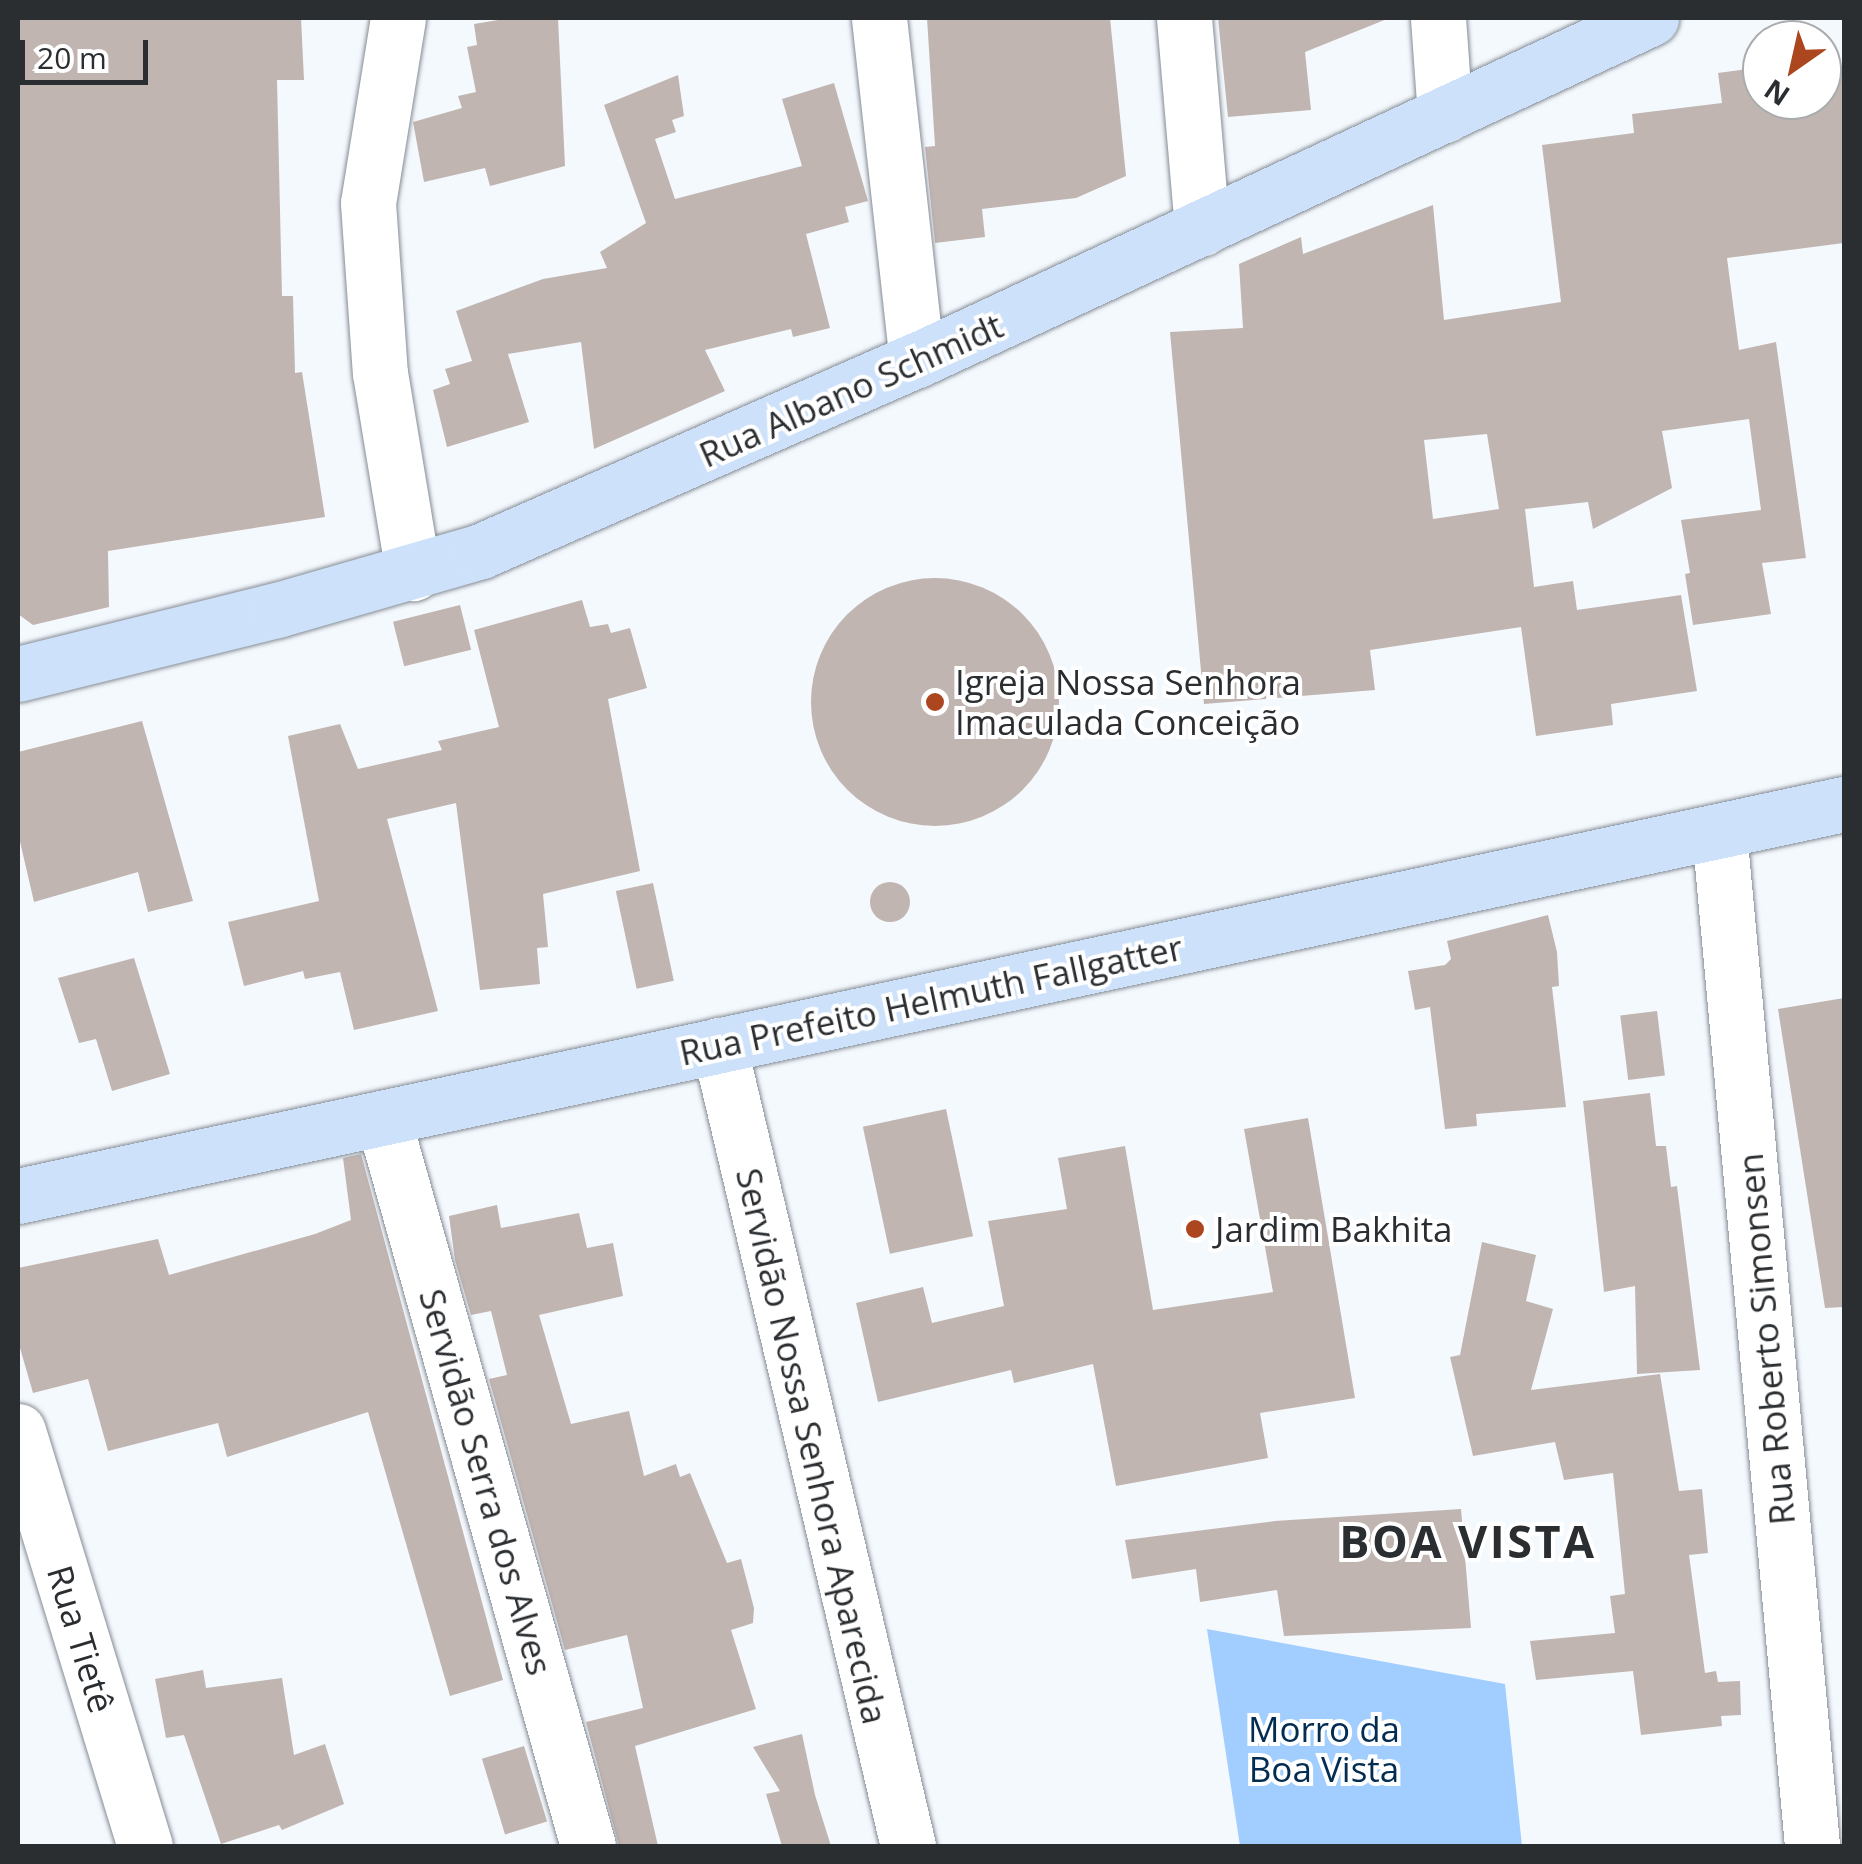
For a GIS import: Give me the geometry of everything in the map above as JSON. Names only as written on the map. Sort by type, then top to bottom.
[{"type":"main road","name":"Rua Albano Schmidt","points":[[18,674],[413,573],[704,457],[1652,18]]},
{"type":"main road","name":"Rua Prefeito Helmuth Fallgatter","points":[[18,1196],[1844,804]]},
{"type":"street","points":[[398,18],[368,203],[380,373],[413,573]]},
{"type":"street","points":[[878,18],[917,360]]},
{"type":"street","points":[[1184,18],[1202,228]]},
{"type":"street","points":[[1438,18],[1445,115]]},
{"type":"street","name":"Rua Roberto Simonsen","points":[[1720,831],[1812,1846]]},
{"type":"street","name":"Servidão Nossa Senhora Aparecida","points":[[719,1046],[908,1846]]},
{"type":"street","name":"Servidão Serra dos Alves","points":[[383,1118],[588,1846]]},
{"type":"street","name":"Rua Tietê","points":[[18,1431],[146,1846]]},
{"type":"green space","name":"Morro da Boa Vista","points":[[1207,1629],[1505,1684],[1522,1846],[1240,1846]]},
{"type":"building","points":[[18,18],[301,18],[304,80],[277,80],[282,296],[293,296],[295,373],[302,372],[325,517],[108,551],[109,607],[33,625],[18,614]]},
{"type":"building","points":[[510,18],[558,18],[565,166],[490,186],[485,168],[424,182],[413,122],[462,108],[458,96],[476,92],[467,47],[477,45],[474,24]]},
{"type":"building","points":[[927,18],[1110,18],[1126,176],[1076,198],[982,209],[985,237],[935,243],[925,147],[935,146]]},
{"type":"building","points":[[1218,18],[1387,19],[1305,52],[1311,110],[1228,117]]},
{"type":"building","points":[[1742,70],[1742,120],[1842,120],[1844,70],[1844,243],[1727,258],[1739,350],[1776,342],[1806,558],[1762,563],[1771,614],[1693,625],[1685,574],[1690,573],[1681,520],[1761,510],[1749,419],[1662,431],[1672,488],[1593,529],[1588,502],[1525,509],[1534,587],[1573,581],[1577,610],[1681,595],[1697,691],[1611,704],[1613,725],[1536,736],[1521,627],[1370,650],[1375,690],[1204,704],[1170,332],[1243,328],[1239,264],[1301,237],[1303,254],[1433,205],[1444,320],[1561,302],[1542,145],[1634,133],[1632,114],[1722,103],[1718,73]],"holes":[[[1487,434],[1499,509],[1433,519],[1424,440]]]},
{"type":"building","points":[[678,75],[684,116],[672,120],[676,132],[655,139],[675,199],[802,166],[782,99],[834,83],[868,201],[845,207],[849,222],[806,234],[830,328],[793,337],[791,329],[705,350],[725,391],[594,449],[581,342],[508,354],[529,422],[447,447],[433,390],[450,384],[445,369],[472,361],[456,311],[543,279],[607,268],[600,252],[646,223],[604,105]]},
{"type":"building","name":"Igreja Nossa Senhora Imaculada Conceição","points":[[935,578],[983,587],[1023,614],[1050,654],[1059,702],[1050,750],[1023,790],[983,817],[935,826],[887,817],[847,790],[820,750],[811,702],[820,654],[847,614],[887,587]]},
{"type":"building","points":[[582,600],[590,627],[608,624],[611,633],[630,628],[647,688],[608,699],[640,871],[543,894],[548,947],[537,948],[540,984],[480,990],[456,803],[387,819],[438,1011],[354,1030],[340,972],[305,979],[303,971],[244,986],[228,922],[319,901],[288,736],[340,724],[358,769],[442,750],[438,741],[499,727],[474,630]]},
{"type":"building","points":[[460,605],[471,650],[404,666],[393,622]]},
{"type":"building","points":[[142,721],[193,901],[148,912],[138,872],[34,902],[18,833],[18,752]]},
{"type":"building","points":[[890,882],[904,888],[910,902],[904,916],[890,922],[876,916],[870,902],[876,888]]},
{"type":"building","points":[[653,883],[674,981],[637,989],[616,891]]},
{"type":"building","points":[[1548,915],[1557,952],[1559,986],[1552,987],[1566,1107],[1476,1114],[1477,1126],[1445,1129],[1430,1007],[1415,1010],[1408,971],[1445,965],[1451,959],[1447,941]]},
{"type":"building","points":[[134,958],[170,1074],[112,1091],[96,1039],[79,1043],[58,978]]},
{"type":"building","points":[[1844,998],[1844,1307],[1825,1308],[1778,1009]]},
{"type":"building","points":[[1657,1011],[1665,1076],[1628,1080],[1620,1016]]},
{"type":"building","points":[[1650,1093],[1656,1146],[1666,1146],[1671,1187],[1677,1186],[1700,1370],[1637,1374],[1635,1286],[1604,1292],[1583,1101]]},
{"type":"building","points":[[946,1109],[973,1236],[890,1254],[863,1127]]},
{"type":"building","points":[[1308,1118],[1355,1398],[1260,1413],[1268,1458],[1116,1486],[1093,1364],[1014,1383],[1011,1370],[878,1402],[856,1303],[923,1287],[932,1323],[1004,1306],[988,1221],[1067,1209],[1058,1158],[1125,1146],[1153,1310],[1273,1292],[1244,1129]]},
{"type":"building","points":[[361,1154],[503,1680],[450,1696],[368,1412],[227,1457],[218,1423],[108,1451],[88,1379],[33,1393],[18,1341],[18,1268],[158,1239],[169,1275],[315,1234],[351,1220],[343,1158]]},
{"type":"building","points":[[497,1205],[501,1228],[579,1213],[587,1248],[613,1243],[623,1296],[539,1315],[571,1424],[629,1411],[644,1476],[676,1464],[680,1477],[690,1473],[727,1563],[741,1559],[754,1608],[753,1623],[731,1630],[756,1709],[635,1746],[658,1846],[619,1846],[586,1722],[643,1708],[627,1635],[565,1650],[489,1379],[507,1375],[491,1311],[471,1315],[455,1260],[449,1216]]},
{"type":"building","points":[[1482,1242],[1536,1255],[1526,1301],[1553,1309],[1531,1390],[1660,1374],[1679,1491],[1702,1489],[1708,1553],[1689,1555],[1705,1673],[1716,1671],[1718,1682],[1740,1681],[1741,1715],[1721,1716],[1722,1726],[1641,1735],[1633,1671],[1536,1680],[1530,1641],[1615,1633],[1610,1596],[1625,1594],[1613,1473],[1564,1480],[1555,1442],[1473,1456],[1450,1357],[1460,1355]]},
{"type":"building","points":[[1461,1509],[1471,1628],[1284,1636],[1277,1590],[1200,1602],[1196,1569],[1132,1579],[1125,1540],[1275,1521]]},
{"type":"building","points":[[203,1670],[206,1688],[282,1678],[294,1755],[325,1744],[344,1804],[282,1830],[279,1825],[221,1844],[184,1735],[166,1738],[155,1679]]},
{"type":"building","points":[[802,1734],[831,1846],[782,1846],[766,1794],[780,1791],[753,1747]]},
{"type":"building","points":[[524,1746],[547,1822],[505,1834],[482,1759]]},
{"type":"place","name":"Igreja Nossa Senhora Imaculada Conceição","points":[[935,702]]},
{"type":"place","name":"Jardim Bakhita","points":[[1195,1229]]},
{"type":"district","name":"BOA VISTA","points":[[1468,1541]]}]
